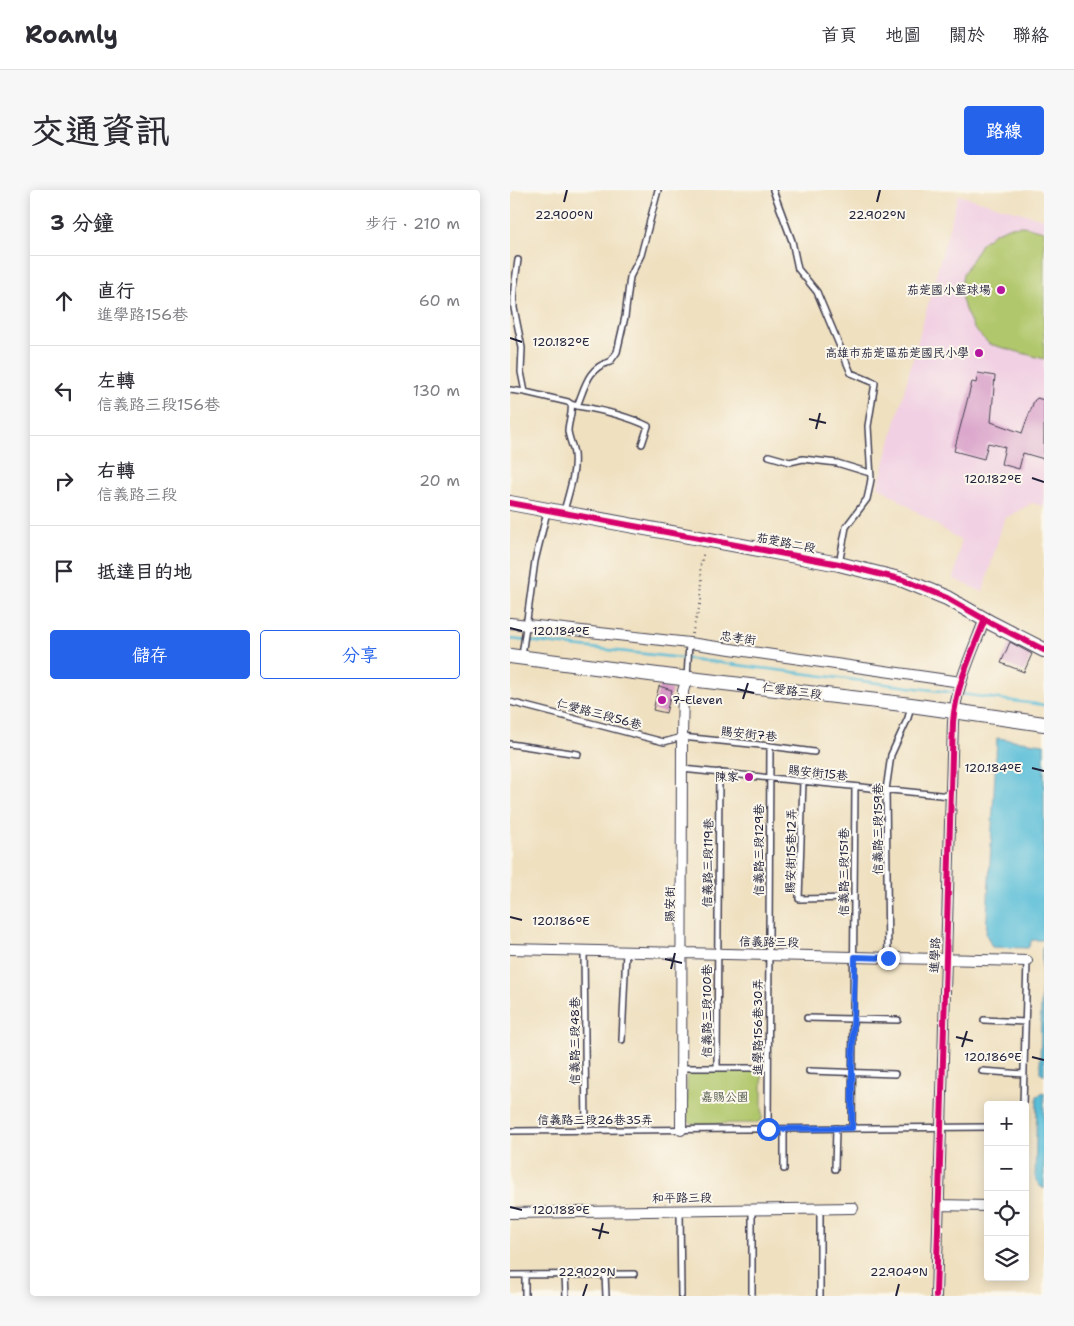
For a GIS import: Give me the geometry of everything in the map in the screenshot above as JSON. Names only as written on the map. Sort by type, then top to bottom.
[{"type":"street","name":"茄萣路二段","points":[[510,503],[839,564],[903,580],[947,598],[1044,650]]},
{"type":"street","name":"進學路","points":[[936,1296],[955,706],[960,684],[985,619]]},
{"type":"street","name":"忠孝街","points":[[510,623],[525,628],[689,647],[960,684]]},
{"type":"street","name":"仁愛路三段","points":[[518,654],[687,673],[911,705],[955,706],[1044,724]]},
{"type":"street","name":"賜安街","points":[[680,1130],[682,737],[683,691],[687,673]]},
{"type":"street","name":"信義路三段","points":[[510,948],[1027,961]]},
{"type":"street","points":[[938,1205],[984,1206]]},
{"type":"street","name":"和平路三段","points":[[510,1213],[853,1208]]},
{"type":"lane","points":[[773,190],[792,241],[798,269],[817,292],[851,373],[874,383],[868,426],[871,479],[867,499],[846,527],[839,564]]},
{"type":"lane","points":[[564,512],[572,479],[574,455],[568,430],[574,405],[593,369],[603,363],[610,362],[617,352],[625,316],[630,277],[641,255],[658,191]]},
{"type":"lane","points":[[518,260],[514,288],[514,308],[522,348],[521,372],[525,392]]},
{"type":"lane","points":[[510,390],[615,413],[648,426],[642,444]]},
{"type":"lane","points":[[769,456],[790,462],[803,459],[837,463],[870,473]]},
{"type":"lane","points":[[518,654],[525,628],[536,561],[548,510]]},
{"type":"lane","points":[[687,673],[689,647]]},
{"type":"lane","name":"仁愛路三段56巷","points":[[510,702],[664,742],[682,737]]},
{"type":"lane","name":"信義路三段159巷","points":[[888,958],[886,790],[890,755],[908,718],[911,705]]},
{"type":"lane","name":"賜安街7巷","points":[[682,737],[814,752]]},
{"type":"lane","points":[[510,744],[578,754]]},
{"type":"lane","name":"信義路三段129巷","points":[[769,955],[770,746]]},
{"type":"lane","name":"賜安街15巷","points":[[682,769],[951,796]]},
{"type":"lane","name":"信義路三段119巷","points":[[717,954],[719,772]]},
{"type":"lane","name":"賜安街15巷12弄","points":[[803,781],[799,899],[853,898]]},
{"type":"lane","name":"信義路三段151巷","points":[[852,1128],[855,786]]},
{"type":"lane","name":"信義路三段48巷","points":[[584,950],[586,1131]]},
{"type":"lane","points":[[622,1040],[626,951]]},
{"type":"lane","name":"信義路三段100巷","points":[[717,954],[717,1068]]},
{"type":"lane","name":"進學路156巷30弄","points":[[768,1129],[769,955]]},
{"type":"lane","points":[[1023,1101],[1027,961]]},
{"type":"lane","points":[[807,1018],[898,1020]]},
{"type":"lane","points":[[984,1020],[1026,1022]]},
{"type":"lane","points":[[681,1068],[768,1068]]},
{"type":"lane","points":[[809,1071],[852,1071],[894,1074]]},
{"type":"lane","points":[[982,1071],[1024,1074]]},
{"type":"lane","name":"信義路三段26巷35弄","points":[[510,1131],[984,1127]]},
{"type":"lane","points":[[835,1169],[836,1128]]},
{"type":"lane","points":[[784,1129],[784,1169]]},
{"type":"lane","points":[[820,1208],[820,1296]]},
{"type":"lane","points":[[752,1210],[752,1296]]},
{"type":"lane","points":[[680,1211],[681,1296]]},
{"type":"lane","points":[[565,1274],[566,1296]]},
{"type":"lane","points":[[605,1274],[606,1296]]},
{"type":"lane","points":[[510,1275],[634,1274]]},
{"type":"lane","points":[[524,1275],[525,1296]]},
{"type":"path","points":[[689,647],[701,601],[702,579],[700,568],[706,539]]},
{"type":"shaded area","name":"高雄市茄萣區茄萣國民小學","points":[[958,195],[1044,219],[1044,506],[1032,503],[1004,519],[983,592],[954,579],[961,541],[878,486]]},
{"type":"green space","points":[[1023,226],[1044,231],[1044,359],[989,344],[974,329],[965,310],[960,292],[963,274],[981,244],[993,234],[1008,227]]},
{"type":"green space","name":"嘉賜公園","points":[[690,1070],[757,1070],[762,1074],[762,1119],[756,1123],[692,1124],[687,1119],[687,1075]]},
{"type":"water","points":[[997,738],[1044,744],[1044,940],[1032,940],[1028,948],[992,947],[986,934]]},
{"type":"water","points":[[1042,947],[1044,947],[1044,1075],[1040,1072]]},
{"type":"water","points":[[1044,1093],[1044,1189],[1035,1177],[1037,1096]]},
{"type":"building","points":[[978,373],[995,376],[991,422],[1022,433],[1034,401],[1037,398],[1044,400],[1044,459],[1023,453],[1019,469],[1001,464],[1005,447],[988,443],[984,459],[954,451],[972,382],[976,383]]},
{"type":"building","points":[[1010,642],[1032,654],[1024,672],[1001,663]]},
{"type":"building","name":"7-Eleven","points":[[659,686],[672,690],[666,713],[653,710]]},
{"type":"waterway","points":[[510,639],[699,660],[956,693]]},
{"type":"waterway","points":[[961,694],[1044,705]]},
{"type":"cycle path","points":[[510,503],[839,564],[903,580],[947,598],[1044,650]]},
{"type":"cycle path","points":[[936,1296],[953,722],[961,683],[985,619]]},
{"type":"place","name":"茄萣國小籃球場","points":[[1001,290]]},
{"type":"place","name":"高雄市茄萣區茄萣國民小學","points":[[979,353]]},
{"type":"place","name":"7-Eleven","points":[[662,700]]},
{"type":"place","name":"陳家","points":[[749,777]]},
{"type":"route","points":[[768,1129],[852,1128],[855,957],[888,958]]}]
